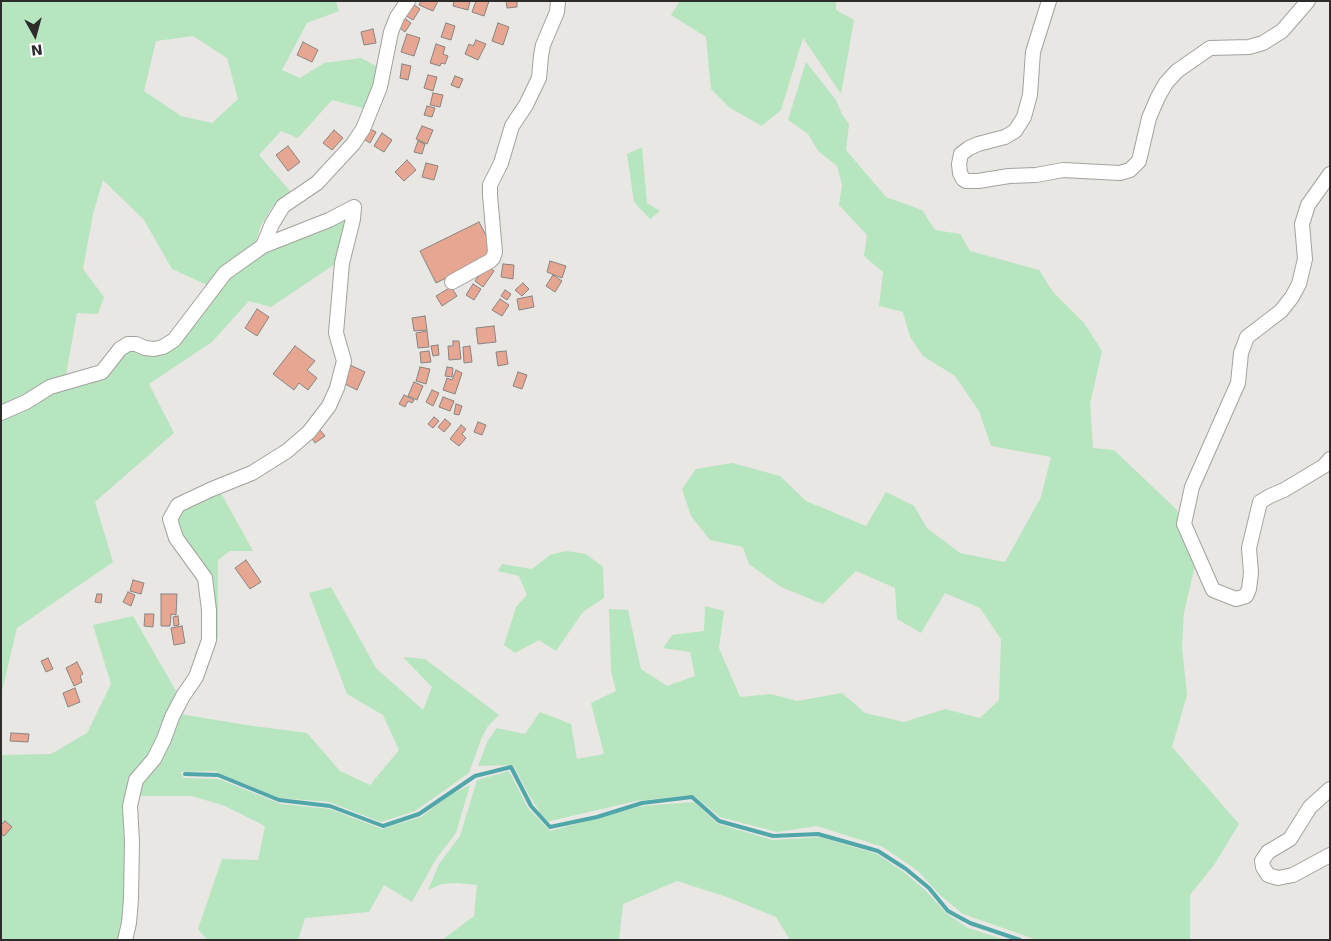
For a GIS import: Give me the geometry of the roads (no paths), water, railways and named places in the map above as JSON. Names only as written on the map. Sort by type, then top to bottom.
[{"type":"street","points":[[262,246],[283,206],[317,183],[343,157],[363,129],[380,87],[391,32],[397,17],[408,1]]},
{"type":"street","points":[[452,282],[493,258],[495,252],[490,185],[501,163],[512,126],[526,105],[539,78],[540,56],[557,12],[558,1]]},
{"type":"street","points":[[1049,1],[1033,52],[1030,95],[1024,117],[1015,131],[1005,137],[978,144],[961,154],[960,173],[966,181],[1036,175],[1063,170],[1120,173],[1130,170],[1139,162],[1149,118],[1158,97],[1166,83],[1177,71],[1210,48],[1249,47],[1264,43],[1282,31],[1308,1]]},
{"type":"street","points":[[1330,174],[1308,205],[1302,224],[1305,259],[1304,271],[1299,284],[1292,297],[1281,310],[1247,337],[1241,354],[1238,382],[1192,487],[1184,524],[1213,590],[1236,599],[1246,596],[1249,589],[1251,572],[1249,548],[1260,502],[1324,466],[1330,459]]},
{"type":"street","points":[[1,413],[26,402],[50,387],[102,372],[120,349],[128,344],[136,344],[154,349],[174,340],[226,273],[262,246],[329,220],[354,207],[353,219],[342,263],[336,333],[344,361],[330,406],[309,432],[287,450],[252,473],[212,488],[178,505],[170,519],[176,538],[205,578],[209,610],[209,640],[196,677],[179,703],[154,759],[136,780],[130,806],[132,841],[131,898],[126,940]]},
{"type":"street","points":[[1330,789],[1310,807],[1290,839],[1268,852],[1262,861],[1268,875],[1278,878],[1293,875],[1330,855]]},
{"type":"waterway","points":[[185,774],[218,775],[279,800],[330,806],[383,826],[419,814],[475,776],[511,767],[531,806],[550,827],[597,817],[642,803],[692,797],[719,821],[773,836],[818,834],[878,851],[906,869],[929,888],[948,911],[970,923],[1020,940]]}]
